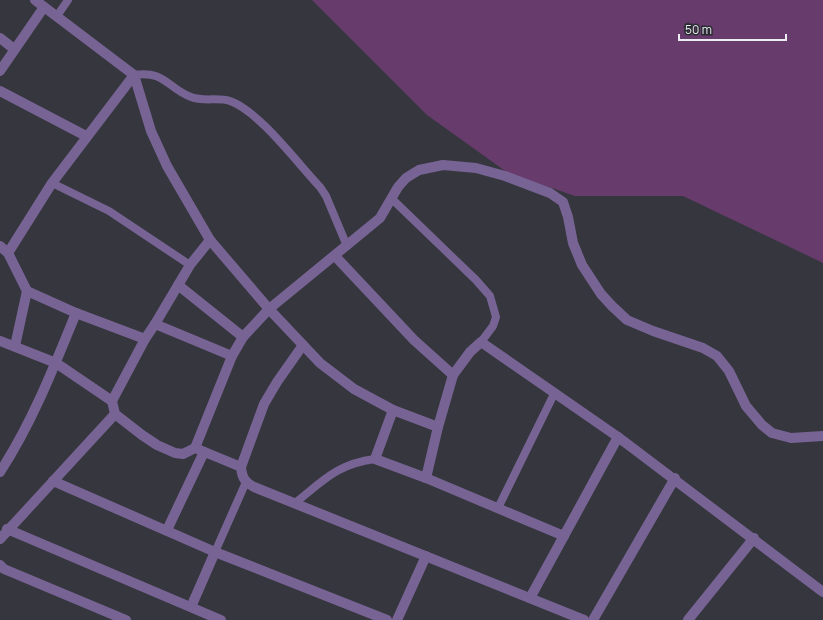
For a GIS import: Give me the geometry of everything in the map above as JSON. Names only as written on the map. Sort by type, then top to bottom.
[{"type":"street","points":[[35,0],[134,75],[151,131],[167,166],[210,240],[303,345],[336,377],[354,389],[393,410],[438,427]]},
{"type":"street","points":[[0,71],[44,7]]},
{"type":"street","points":[[0,38],[14,49]]},
{"type":"street","points":[[8,253],[52,184],[86,136],[134,75]]},
{"type":"street","points":[[0,91],[86,136]]},
{"type":"street","points":[[167,530],[199,450],[232,356],[243,336],[270,309],[380,218],[398,187],[406,178],[419,170],[443,165],[476,168],[505,176],[550,193],[563,202],[573,243],[582,265],[600,294],[627,320],[652,332],[703,348],[717,356],[729,371],[746,406],[762,425],[772,433],[791,438],[823,436]]},
{"type":"street","points":[[112,402],[145,339],[190,265],[210,240]]},
{"type":"street","points":[[0,246],[8,253],[26,291],[14,346]]},
{"type":"street","points":[[335,256],[414,340],[453,375]]},
{"type":"street","points":[[178,286],[243,336]]},
{"type":"street","points":[[26,291],[76,313],[145,339]]},
{"type":"street","points":[[0,472],[27,425],[56,363],[76,313]]},
{"type":"street","points":[[155,324],[232,356]]},
{"type":"street","points":[[0,341],[56,363],[112,402],[115,414],[142,436],[175,453],[183,454],[199,450],[241,467]]},
{"type":"street","points":[[426,478],[438,427],[453,375],[462,361],[481,342],[675,478],[823,592]]},
{"type":"street","points":[[303,345],[277,382],[264,404],[241,467],[242,476],[246,482],[584,620]]},
{"type":"street","points":[[393,410],[375,459],[426,478],[564,536]]},
{"type":"street","points":[[0,539],[7,529],[115,414]]},
{"type":"street","points":[[530,598],[618,437]]},
{"type":"street","points":[[593,620],[675,478]]},
{"type":"street","points":[[52,481],[215,552],[387,620]]},
{"type":"street","points":[[7,529],[221,620]]},
{"type":"street","points":[[688,620],[754,538]]},
{"type":"street","points":[[191,607],[215,552]]},
{"type":"street","points":[[397,620],[426,556]]},
{"type":"street","points":[[0,565],[4,569],[126,620]]},
{"type":"lane","points":[[57,16],[68,0]]},
{"type":"lane","points":[[134,75],[146,73],[156,75],[190,97],[202,100],[216,98],[230,101],[243,107],[257,117],[320,187],[326,196],[347,246]]},
{"type":"lane","points":[[52,184],[108,211],[190,265]]},
{"type":"lane","points":[[392,199],[476,280],[490,296],[496,317],[493,326],[481,342]]},
{"type":"lane","points":[[498,508],[554,394]]},
{"type":"lane","points":[[295,503],[335,471],[345,465],[375,459]]},
{"type":"lane","points":[[215,552],[246,482]]},
{"type":"shaded area","points":[[312,0],[823,0],[823,263],[683,196],[575,196],[508,173],[427,115]]}]
